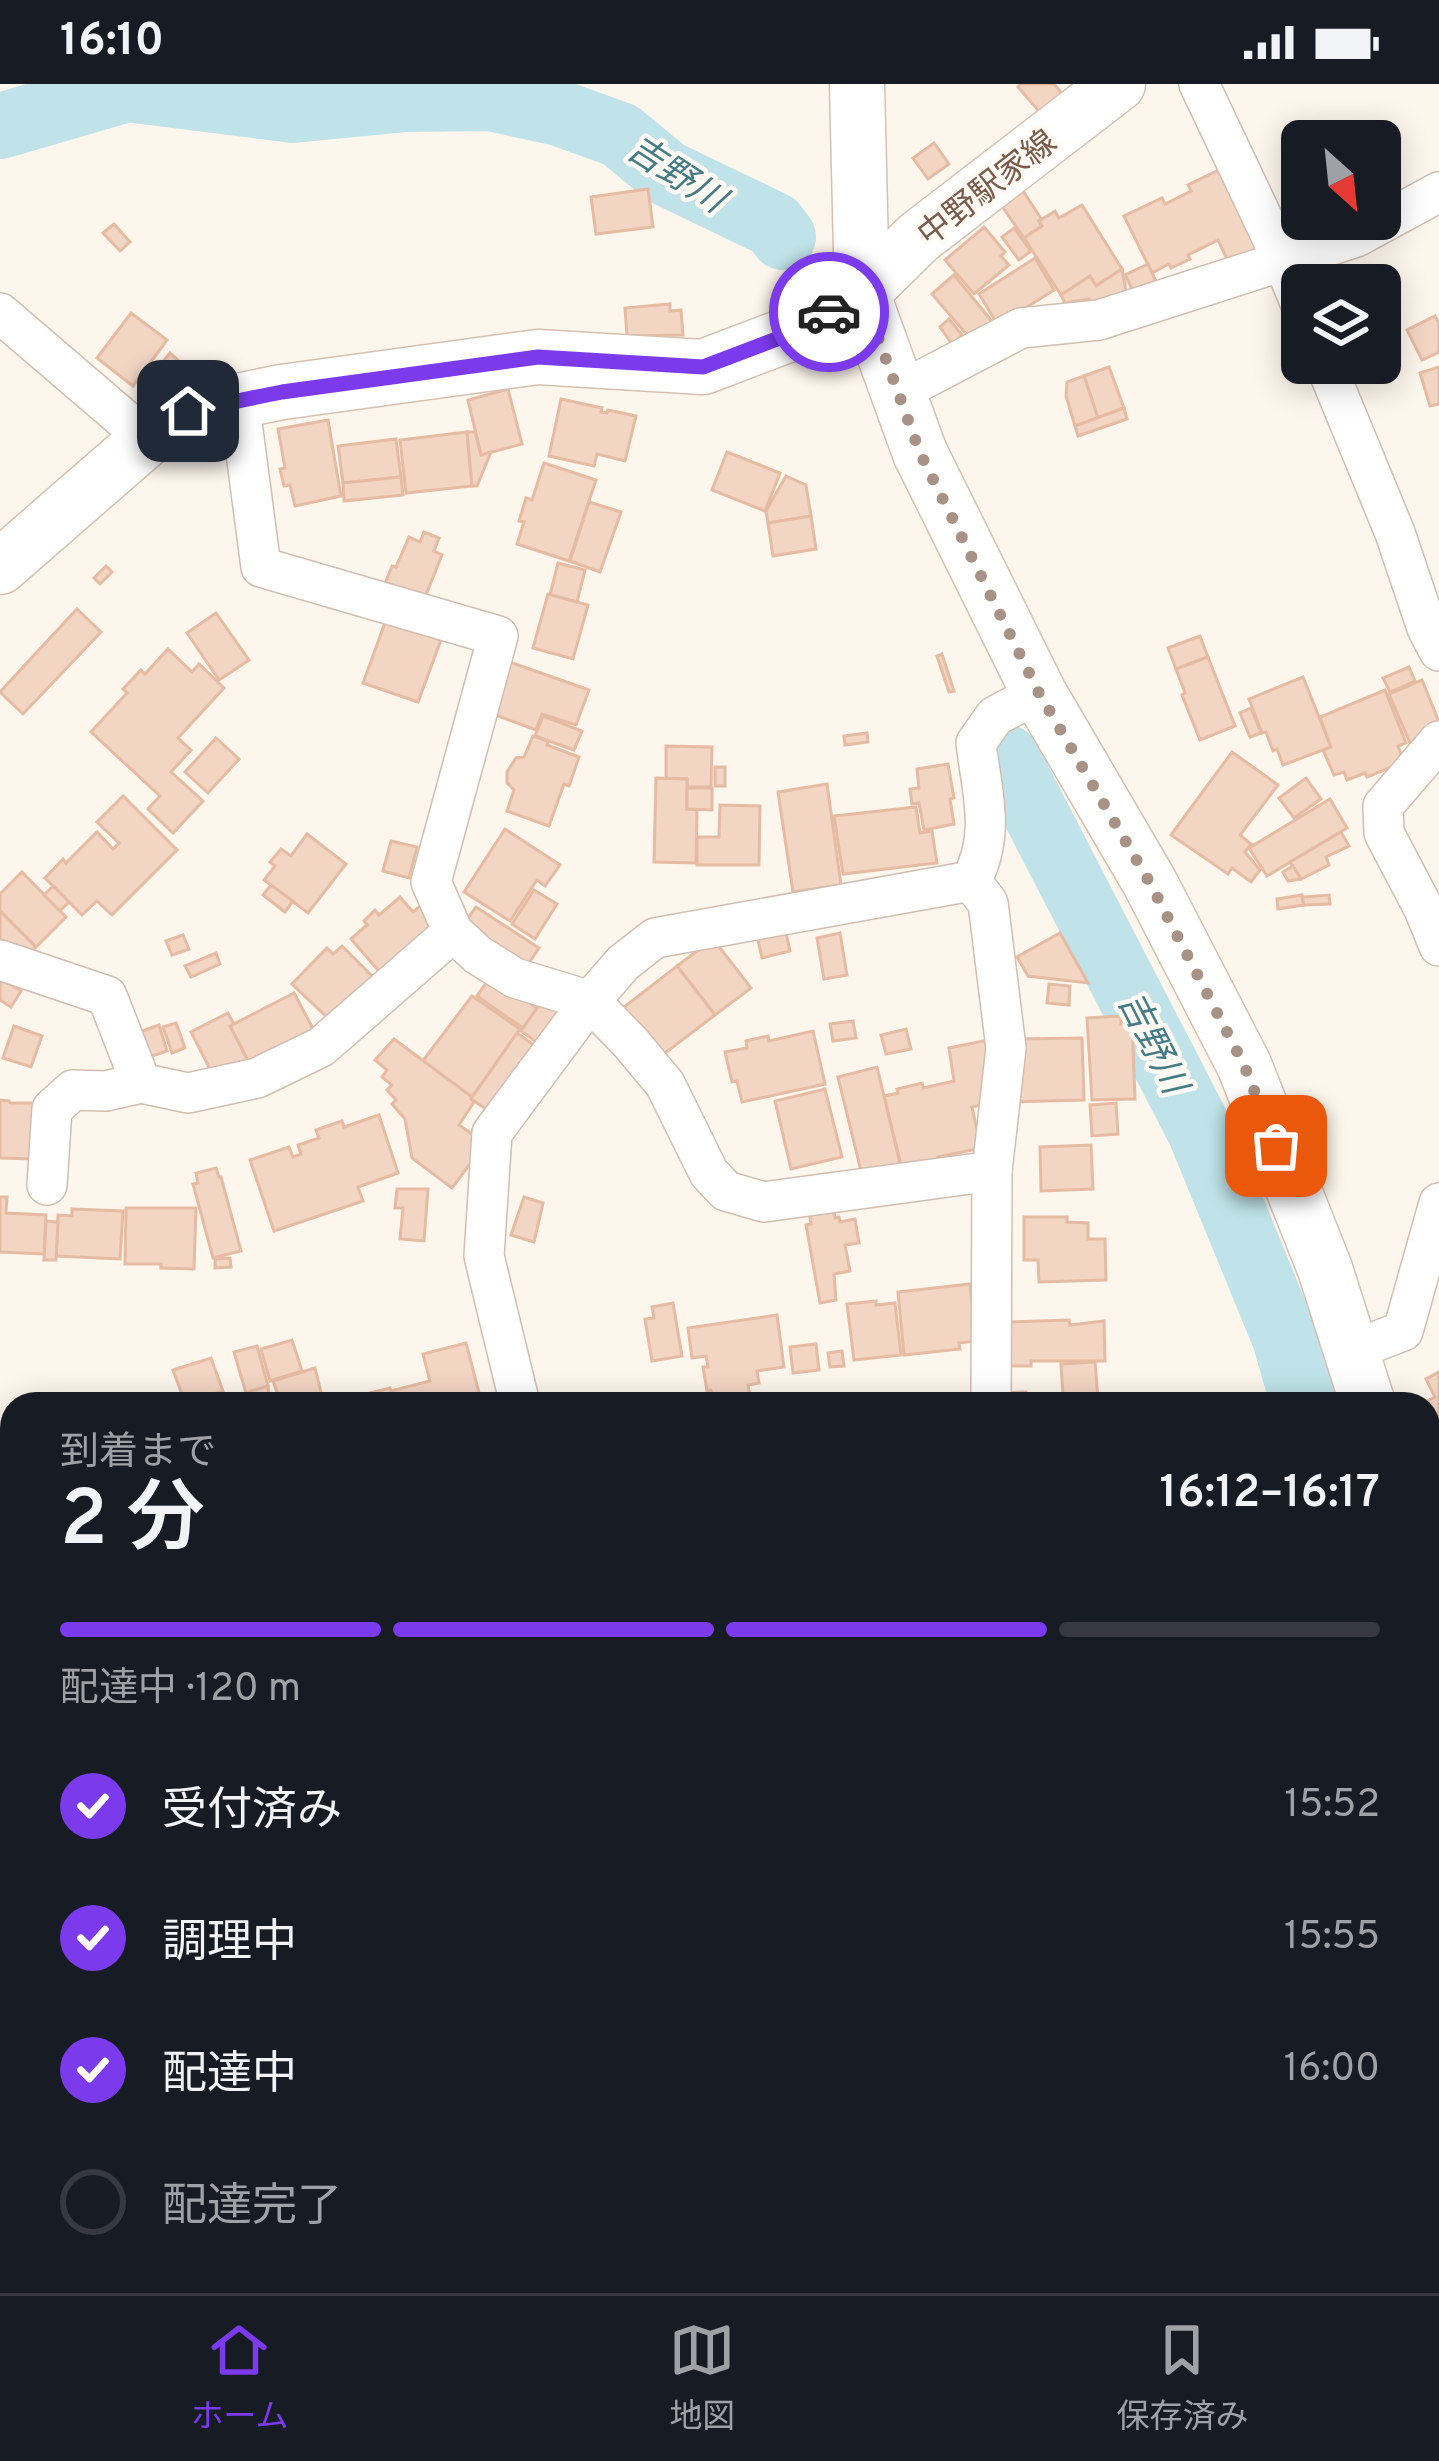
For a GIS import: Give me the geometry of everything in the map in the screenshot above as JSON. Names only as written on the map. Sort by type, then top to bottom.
[{"type":"street","points":[[857,84],[862,293],[920,453],[1039,693],[1150,883],[1244,1065],[1325,1269],[1364,1392]]},
{"type":"street","name":"中野駅家線","points":[[0,567],[147,440],[188,411],[282,392],[538,357],[703,367],[798,331],[862,293],[919,237],[1118,84]]},
{"type":"street","points":[[1198,84],[1284,264]]},
{"type":"street","points":[[897,392],[1022,328],[1100,320],[1283,261],[1356,237],[1439,192]]},
{"type":"street","points":[[0,313],[147,440]]},
{"type":"street","points":[[1334,384],[1439,651]]},
{"type":"street","points":[[239,400],[261,567],[498,636],[431,882],[453,932],[478,955],[515,977],[590,1001],[665,1084],[709,1173],[727,1191],[764,1202],[992,1171]]},
{"type":"street","points":[[517,1392],[484,1256],[492,1133],[590,1001],[623,964],[656,938],[971,881],[988,836],[976,743],[995,716],[1039,693]]},
{"type":"street","points":[[1439,741],[1383,806],[1384,833],[1439,946]]},
{"type":"street","points":[[971,881],[988,903],[1006,1048],[992,1171],[991,1392]]},
{"type":"street","points":[[47,1185],[52,1109],[73,1090],[106,1091],[142,1083],[188,1093],[256,1078],[321,1047],[453,932]]},
{"type":"street","points":[[0,960],[107,996],[142,1083]]},
{"type":"street","points":[[1351,1351],[1403,1330],[1439,1203]]},
{"type":"building","points":[[1054,84],[1071,104],[1049,123],[1018,87]]},
{"type":"building","points":[[934,143],[949,164],[928,179],[913,158]]},
{"type":"building","points":[[1219,170],[1259,254],[1231,268],[1218,240],[1188,255],[1190,259],[1152,273],[1124,216],[1162,198],[1165,204],[1191,191],[1188,185]]},
{"type":"building","points":[[648,189],[653,227],[596,234],[591,197]]},
{"type":"building","points":[[1023,191],[1042,220],[1042,226],[1024,238],[1002,206]]},
{"type":"building","points":[[1082,205],[1122,269],[1096,286],[1090,276],[1061,295],[1024,238],[1055,211],[1059,218]]},
{"type":"building","points":[[114,224],[130,242],[120,251],[103,233]]},
{"type":"building","points":[[984,227],[1005,252],[1001,256],[1009,265],[974,294],[945,260]]},
{"type":"building","points":[[1014,228],[1031,251],[1019,260],[1002,237]]},
{"type":"building","points":[[1035,258],[1054,290],[998,325],[979,294]]},
{"type":"building","points":[[1148,264],[1160,290],[1138,301],[1125,275]]},
{"type":"building","points":[[1122,269],[1128,302],[1091,308],[1089,299],[1065,303],[1061,295],[1090,276],[1096,286]]},
{"type":"building","points":[[954,275],[995,325],[971,337],[932,294]]},
{"type":"building","points":[[670,304],[670,311],[681,310],[683,335],[627,336],[625,308]]},
{"type":"building","points":[[131,313],[167,340],[133,386],[97,358]]},
{"type":"building","points":[[1435,316],[1439,352],[1422,360],[1407,330]]},
{"type":"building","points":[[949,319],[962,335],[952,344],[940,327]]},
{"type":"building","points":[[170,353],[180,362],[167,377],[157,369]]},
{"type":"building","points":[[1109,367],[1124,408],[1098,418],[1084,376]]},
{"type":"building","points":[[1439,367],[1439,404],[1430,406],[1420,373]]},
{"type":"building","points":[[1084,376],[1098,418],[1075,426],[1067,382]]},
{"type":"building","points":[[508,389],[522,444],[481,455],[468,400]]},
{"type":"building","points":[[561,399],[602,408],[601,412],[636,416],[625,461],[597,454],[594,466],[549,456]]},
{"type":"building","points":[[1124,408],[1127,419],[1078,436],[1075,426]]},
{"type":"building","points":[[328,420],[341,496],[295,506],[280,469],[285,468],[278,429]]},
{"type":"building","points":[[467,432],[472,486],[406,493],[400,440]]},
{"type":"building","points":[[467,432],[475,432],[481,455],[491,452],[477,486],[472,486]]},
{"type":"building","points":[[396,439],[401,477],[343,483],[338,446]]},
{"type":"building","points":[[727,452],[780,473],[765,511],[712,490]]},
{"type":"building","points":[[544,463],[596,480],[569,561],[517,544],[526,498],[532,500]]},
{"type":"building","points":[[786,476],[806,485],[811,516],[768,523],[766,511]]},
{"type":"building","points":[[401,477],[403,495],[344,501],[343,483]]},
{"type":"building","points":[[589,502],[621,512],[600,572],[570,561]]},
{"type":"building","points":[[811,516],[816,549],[773,556],[768,523]]},
{"type":"building","points":[[424,532],[439,538],[434,551],[442,555],[423,602],[384,586],[409,537],[420,542]]},
{"type":"building","points":[[558,563],[585,570],[577,602],[550,595]]},
{"type":"building","points":[[106,566],[112,572],[100,584],[94,578]]},
{"type":"building","points":[[548,594],[588,605],[573,659],[533,648]]},
{"type":"building","points":[[77,609],[101,632],[23,714],[0,692]]},
{"type":"building","points":[[216,613],[249,660],[219,680],[187,633]]},
{"type":"building","points":[[386,620],[441,640],[418,702],[363,683]]},
{"type":"building","points":[[1200,636],[1208,657],[1176,669],[1168,648]]},
{"type":"building","points":[[168,649],[192,672],[199,664],[224,688],[178,738],[191,750],[171,772],[203,801],[173,833],[148,809],[160,796],[91,732],[127,693],[123,689]]},
{"type":"building","points":[[942,654],[954,691],[949,692],[937,656]]},
{"type":"building","points":[[1208,657],[1235,726],[1200,740],[1176,669]]},
{"type":"building","points":[[507,661],[589,690],[576,725],[542,714],[536,730],[490,713]]},
{"type":"building","points":[[1409,667],[1415,681],[1390,692],[1383,678]]},
{"type":"building","points":[[1303,677],[1331,747],[1283,765],[1266,732],[1262,733],[1249,699]]},
{"type":"building","points":[[1422,680],[1439,731],[1410,743],[1389,694]]},
{"type":"building","points":[[1385,690],[1406,743],[1398,746],[1404,762],[1367,777],[1365,773],[1347,780],[1344,772],[1334,775],[1323,750],[1331,747],[1320,717]]},
{"type":"building","points":[[1251,708],[1261,733],[1250,737],[1240,713]]},
{"type":"building","points":[[543,716],[582,731],[574,750],[535,736]]},
{"type":"building","points":[[867,733],[868,742],[845,745],[844,736]]},
{"type":"building","points":[[533,736],[579,757],[549,826],[507,811],[514,790],[507,783],[507,772],[516,758],[524,757]]},
{"type":"building","points":[[216,738],[239,759],[208,793],[185,772]]},
{"type":"building","points":[[666,746],[712,747],[711,787],[687,787],[687,779],[666,779]]},
{"type":"building","points":[[1232,752],[1278,785],[1240,835],[1251,844],[1245,852],[1260,870],[1251,882],[1232,868],[1228,874],[1171,835]]},
{"type":"building","points":[[948,764],[954,824],[924,830],[919,803],[912,804],[910,789],[919,788],[917,769]]},
{"type":"building","points":[[715,767],[725,767],[725,786],[715,786]]},
{"type":"building","points":[[656,778],[687,779],[687,809],[697,810],[696,863],[654,862]]},
{"type":"building","points":[[1306,778],[1321,799],[1294,818],[1279,798]]},
{"type":"building","points":[[827,784],[841,885],[793,892],[778,792]]},
{"type":"building","points":[[687,788],[712,788],[712,810],[687,809]]},
{"type":"building","points":[[123,796],[177,850],[112,915],[97,901],[82,915],[45,878],[97,832],[113,849],[119,843],[97,822]]},
{"type":"building","points":[[1330,799],[1347,828],[1267,876],[1249,848]]},
{"type":"building","points":[[720,805],[760,806],[759,865],[697,865],[697,837],[719,837]]},
{"type":"building","points":[[916,807],[920,833],[932,831],[937,863],[843,874],[834,816]]},
{"type":"building","points":[[505,829],[560,865],[545,886],[537,880],[510,921],[464,892]]},
{"type":"building","points":[[1341,832],[1349,846],[1326,857],[1329,865],[1301,879],[1290,862]]},
{"type":"building","points":[[307,834],[346,864],[308,913],[264,880],[281,849],[291,856]]},
{"type":"building","points":[[391,841],[417,847],[409,878],[383,871]]},
{"type":"building","points":[[1293,866],[1301,879],[1288,881],[1283,872]]},
{"type":"building","points":[[22,872],[66,917],[36,947],[0,911],[0,894]]},
{"type":"building","points":[[271,885],[293,901],[285,912],[263,895]]},
{"type":"building","points":[[53,886],[69,902],[60,911],[44,895]]},
{"type":"building","points":[[534,890],[557,904],[535,939],[512,924]]},
{"type":"building","points":[[1302,895],[1304,905],[1278,909],[1277,899]]},
{"type":"building","points":[[1329,895],[1330,904],[1304,905],[1302,897]]},
{"type":"building","points":[[400,897],[413,912],[425,902],[434,934],[385,978],[351,939],[375,910],[379,915]]},
{"type":"building","points":[[476,907],[539,948],[525,969],[468,933],[468,918]]},
{"type":"building","points":[[0,911],[36,947],[22,961],[0,939]]},
{"type":"building","points":[[784,924],[790,951],[762,958],[756,931]]},
{"type":"building","points":[[840,933],[847,975],[824,979],[817,938]]},
{"type":"building","points":[[1060,933],[1088,983],[1028,976],[1017,957]]},
{"type":"building","points":[[183,935],[189,949],[172,955],[166,941]]},
{"type":"building","points":[[713,939],[751,988],[715,1015],[677,966]]},
{"type":"building","points":[[342,946],[373,977],[331,1021],[292,984],[327,948],[333,954]]},
{"type":"building","points":[[216,953],[220,964],[191,977],[185,966]]},
{"type":"building","points":[[677,966],[715,1015],[656,1060],[619,1011]]},
{"type":"building","points":[[491,976],[537,1008],[523,1028],[477,996]]},
{"type":"building","points":[[0,978],[21,991],[11,1007],[0,1000]]},
{"type":"building","points":[[1049,984],[1070,986],[1069,1005],[1047,1003]]},
{"type":"building","points":[[294,993],[317,1036],[253,1070],[230,1026]]},
{"type":"building","points":[[472,996],[520,1029],[472,1097],[422,1062]]},
{"type":"building","points":[[542,1001],[567,1012],[543,1047],[521,1031]]},
{"type":"building","points":[[228,1013],[248,1061],[215,1079],[191,1032]]},
{"type":"building","points":[[1121,1016],[1121,1024],[1132,1023],[1135,1099],[1092,1100],[1087,1018]]},
{"type":"building","points":[[853,1021],[856,1038],[833,1041],[830,1024]]},
{"type":"building","points":[[176,1023],[185,1048],[172,1053],[163,1027]]},
{"type":"building","points":[[159,1025],[167,1051],[146,1058],[137,1033]]},
{"type":"building","points":[[14,1026],[42,1036],[31,1067],[3,1058]]},
{"type":"building","points":[[906,1029],[911,1049],[886,1054],[881,1035]]},
{"type":"building","points":[[813,1031],[825,1084],[742,1102],[725,1052],[747,1048],[746,1041]]},
{"type":"building","points":[[517,1033],[538,1048],[492,1113],[471,1099]]},
{"type":"building","points":[[1082,1038],[1084,1100],[1008,1102],[1009,1039]]},
{"type":"building","points":[[394,1039],[474,1102],[459,1125],[478,1138],[473,1160],[452,1188],[412,1158],[405,1119],[392,1104],[396,1100],[387,1090],[392,1085],[382,1077],[387,1070],[375,1060]]},
{"type":"building","points":[[988,1040],[988,1103],[972,1107],[981,1148],[938,1157],[940,1166],[901,1165],[884,1096],[922,1083],[923,1088],[954,1081],[949,1048]]},
{"type":"building","points":[[877,1067],[902,1172],[864,1183],[838,1077]]},
{"type":"building","points":[[825,1089],[842,1157],[791,1169],[775,1101]]},
{"type":"building","points":[[0,1100],[33,1103],[32,1159],[0,1158]]},
{"type":"building","points":[[1116,1103],[1118,1134],[1092,1136],[1090,1105]]},
{"type":"building","points":[[379,1115],[398,1173],[358,1187],[363,1201],[274,1231],[250,1160],[289,1147],[293,1157],[301,1154],[298,1145],[319,1138],[316,1130]]},
{"type":"building","points":[[1091,1145],[1093,1189],[1041,1191],[1040,1147]]},
{"type":"building","points":[[216,1168],[241,1251],[213,1258],[193,1184],[198,1183],[196,1173]]},
{"type":"building","points":[[397,1189],[428,1189],[424,1241],[400,1239],[403,1208],[395,1208]]},
{"type":"building","points":[[0,1197],[7,1197],[6,1213],[46,1215],[44,1254],[0,1252]]},
{"type":"building","points":[[524,1197],[543,1203],[534,1242],[511,1235]]},
{"type":"building","points":[[833,1206],[840,1222],[855,1219],[859,1243],[845,1245],[850,1271],[834,1274],[836,1300],[820,1303],[806,1225],[811,1224],[809,1211]]},
{"type":"building","points":[[126,1208],[196,1208],[194,1269],[125,1264]]},
{"type":"building","points":[[72,1209],[123,1211],[120,1259],[56,1256],[58,1215],[72,1216]]},
{"type":"building","points":[[1024,1217],[1067,1217],[1067,1222],[1088,1223],[1088,1239],[1105,1239],[1106,1280],[1039,1282],[1038,1260],[1024,1260]]},
{"type":"building","points":[[46,1221],[58,1222],[56,1260],[44,1260]]},
{"type":"building","points":[[230,1258],[231,1267],[215,1268],[215,1259]]},
{"type":"building","points":[[970,1284],[976,1341],[959,1343],[960,1349],[904,1355],[898,1292]]},
{"type":"building","points":[[876,1301],[876,1305],[895,1303],[901,1355],[854,1360],[847,1304]]},
{"type":"building","points":[[673,1303],[682,1356],[652,1361],[645,1319],[654,1318],[652,1307]]},
{"type":"building","points":[[777,1315],[784,1367],[757,1371],[759,1383],[748,1385],[749,1392],[707,1391],[706,1356],[692,1358],[688,1328]]},
{"type":"building","points":[[1069,1320],[1070,1325],[1104,1321],[1105,1361],[1031,1361],[1031,1366],[1008,1366],[1007,1322]]},
{"type":"building","points":[[292,1340],[302,1371],[270,1381],[261,1349]]},
{"type":"building","points":[[466,1343],[479,1392],[373,1392],[430,1381],[423,1354]]},
{"type":"building","points":[[816,1344],[819,1370],[793,1373],[790,1347]]},
{"type":"building","points":[[257,1346],[268,1386],[246,1392],[234,1352]]},
{"type":"building","points":[[842,1351],[844,1366],[830,1367],[828,1353]]},
{"type":"building","points":[[211,1358],[223,1391],[181,1392],[173,1370]]},
{"type":"building","points":[[1095,1362],[1097,1392],[1063,1392],[1061,1364]]},
{"type":"building","points":[[315,1368],[321,1392],[277,1392],[273,1381]]},
{"type":"building","points":[[1439,1372],[1439,1392],[1432,1392],[1426,1379]]},
{"type":"waterway","name":"吉野川","points":[[0,126],[127,89],[293,110],[406,99],[490,98],[559,113],[620,135],[666,173],[774,225],[783,237]]},
{"type":"waterway","name":"吉野川","points":[[1007,758],[1200,1131],[1285,1338],[1301,1392]]},
{"type":"way so far","points":[[829,312],[862,293],[920,453],[1039,693],[1150,883],[1244,1065],[1276,1146]]},
{"type":"route","points":[[188,411],[282,392],[538,357],[703,367],[798,331],[829,312]]}]
